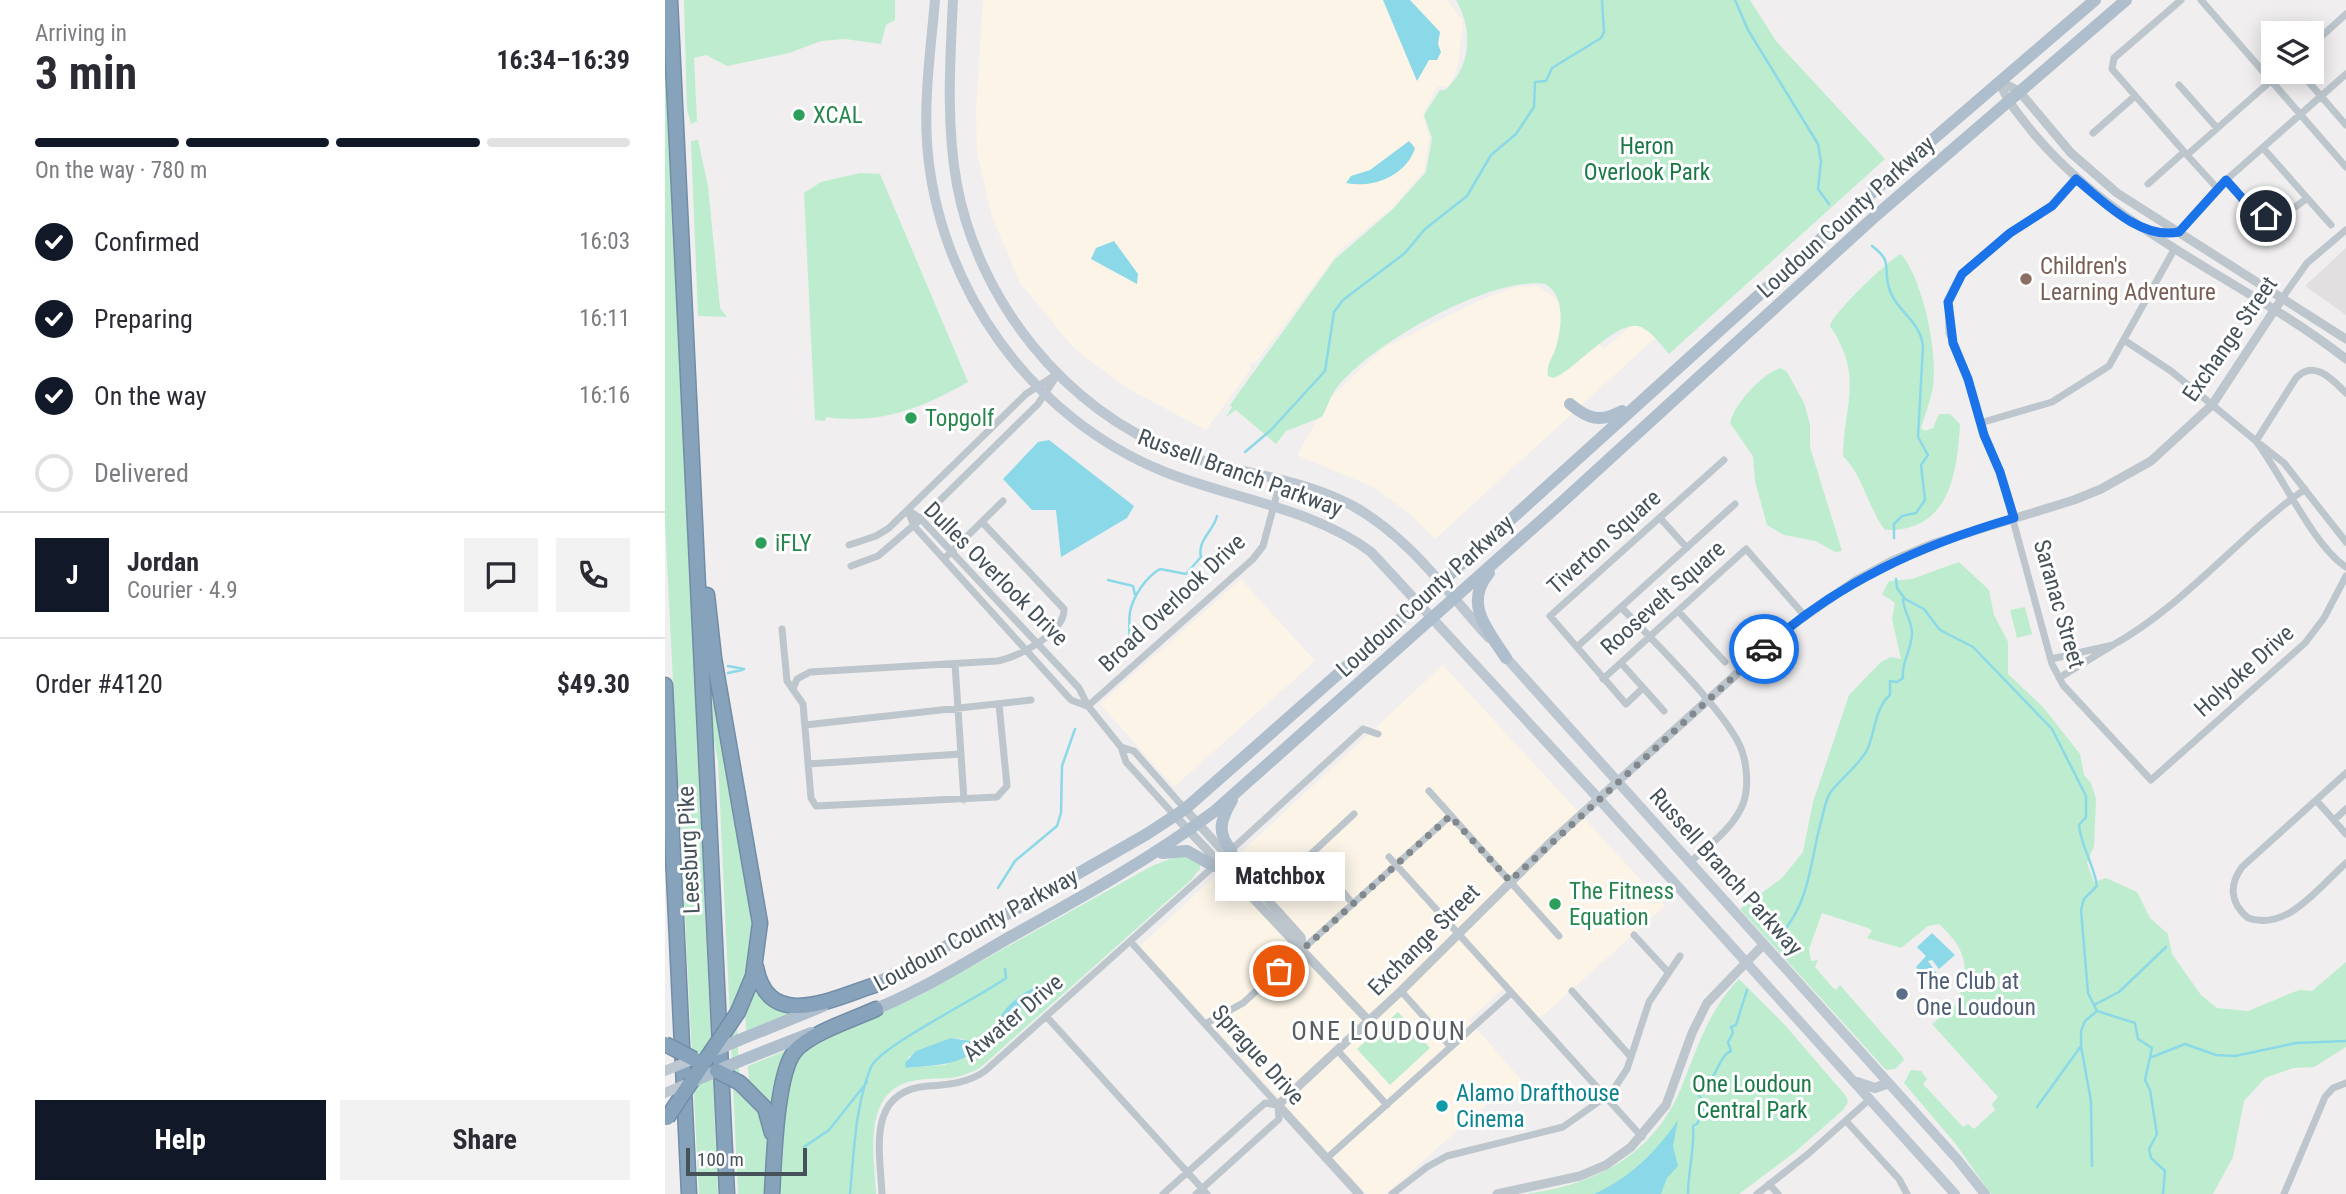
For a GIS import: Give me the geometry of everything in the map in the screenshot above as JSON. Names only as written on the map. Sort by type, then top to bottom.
[{"type":"highway","name":"Leesburg Pike","points":[[670,0],[727,1194]]},
{"type":"highway","points":[[666,1119],[691,1082],[703,1058],[738,1012],[756,966],[761,923],[714,658],[691,430]]},
{"type":"highway","name":"Leesburg Pike","points":[[665,685],[689,1194]]},
{"type":"highway","points":[[756,966],[761,984],[770,997],[780,1004],[792,1007],[810,1005],[878,984]]},
{"type":"highway","points":[[772,1194],[782,1082],[789,1060],[810,1040],[876,1009]]},
{"type":"highway","points":[[665,1044],[703,1058],[717,1071],[740,1083],[760,1100],[769,1116],[773,1173]]},
{"type":"main road","name":"Russell Branch Parkway","points":[[935,0],[926,133],[944,232],[965,286],[982,316],[1036,386],[1085,428],[1127,455],[1199,485],[1327,526],[1358,543],[1384,564],[1955,1194]]},
{"type":"main road","name":"Russell Branch Parkway","points":[[953,0],[952,150],[962,207],[976,251],[992,285],[1020,329],[1058,374],[1100,409],[1158,444],[1200,460],[1281,479],[1331,495],[1373,518],[1410,550],[1889,1083],[1985,1194]]},
{"type":"main road","name":"Loudoun County Parkway","points":[[665,1071],[703,1058],[878,984],[1007,914],[1180,813],[1419,603],[1641,400],[1999,81],[2095,0]]},
{"type":"main road","name":"Loudoun County Parkway","points":[[665,1093],[876,1009],[944,975],[1148,858],[1193,827],[1512,546],[1872,219],[2126,0]]},
{"type":"main road","points":[[1570,404],[1595,419],[1610,417],[1641,400]]},
{"type":"main road","points":[[1506,658],[1481,620],[1476,600],[1481,582],[1512,546]]},
{"type":"main road","points":[[1231,850],[1223,837],[1221,822],[1239,789]]},
{"type":"main road","points":[[1148,858],[1187,850],[1214,866]]},
{"type":"main road","points":[[1849,1076],[1865,1087],[1884,1087],[1889,1083]]},
{"type":"street","points":[[2181,0],[2114,58],[2112,69],[2217,188]]},
{"type":"street","points":[[2201,0],[2261,69]]},
{"type":"street","points":[[2324,33],[2346,14]]},
{"type":"street","points":[[2144,229],[2159,234],[2179,232],[2217,188],[2346,74]]},
{"type":"street","points":[[1999,81],[2019,91],[2084,165],[2117,193],[2346,339]]},
{"type":"street","points":[[1999,81],[2007,101],[2076,179],[2108,205],[2346,359]]},
{"type":"street","points":[[2148,184],[2268,84]]},
{"type":"street","points":[[2274,84],[2346,167]]},
{"type":"street","points":[[2310,84],[2346,125]]},
{"type":"street","points":[[2179,85],[2217,128]]},
{"type":"street","points":[[2093,133],[2135,96]]},
{"type":"street","points":[[2263,148],[2331,225]]},
{"type":"street","name":"Saranac Street","points":[[2076,179],[2052,206],[2010,233],[1974,263],[1953,289],[1948,302],[1949,333],[2000,472],[2051,659],[2059,678],[2151,780]]},
{"type":"street","points":[[2226,180],[2251,208],[2266,216],[2286,216],[2307,198]]},
{"type":"street","name":"Exchange Street","points":[[1278,1105],[1401,991],[1510,881],[1616,781],[1804,615],[1855,581],[1892,561],[1935,543],[2074,500],[2130,474],[2176,441],[2212,405],[2307,263],[2346,230]]},
{"type":"street","points":[[1980,423],[2052,402],[2109,366],[2175,248]]},
{"type":"street","points":[[2124,340],[2171,371],[2284,463],[2346,542]]},
{"type":"street","points":[[2256,441],[2296,378],[2305,371],[2315,369],[2346,393]]},
{"type":"street","points":[[849,544],[876,536],[908,510],[1036,386],[1058,374]]},
{"type":"street","points":[[851,566],[878,556],[914,526],[1045,395],[1058,374]]},
{"type":"street","points":[[2256,441],[2294,497],[2316,536],[2335,560],[2346,568]]},
{"type":"street","points":[[967,453],[978,464]]},
{"type":"street","name":"Tiverton Square","points":[[1643,688],[1626,704],[1551,616],[1724,460]]},
{"type":"street","name":"Broad Overlook Drive","points":[[1088,706],[1253,559],[1263,546],[1281,479]]},
{"type":"street","points":[[2059,678],[2156,617],[2259,524],[2305,489]]},
{"type":"street","points":[[944,559],[1003,501]]},
{"type":"street","points":[[1578,646],[1735,504]]},
{"type":"street","name":"Dulles Overlook Drive","points":[[908,510],[921,519],[1079,688],[1088,706],[1121,747],[1126,762],[1180,813]]},
{"type":"street","name":"Dulles Overlook Drive","points":[[908,510],[914,526],[1071,700],[1088,706]]},
{"type":"street","points":[[1660,518],[1687,548]]},
{"type":"street","points":[[793,689],[797,679],[810,672],[1006,660],[1038,643],[1061,621],[1063,610],[982,522]]},
{"type":"street","name":"Roosevelt Square","points":[[1603,679],[1746,549],[1804,615]]},
{"type":"street","name":"Holyoke Drive","points":[[2151,780],[2305,643],[2325,618],[2346,576]]},
{"type":"street","points":[[1621,607],[1706,701],[1731,731],[1742,750],[1746,791],[1743,803],[1732,823],[1689,863]]},
{"type":"street","points":[[1678,611],[1725,662]]},
{"type":"street","points":[[782,629],[786,676],[803,704],[811,798],[813,804],[819,807],[993,798],[1006,790],[999,704]]},
{"type":"street","points":[[2051,659],[2113,645]]},
{"type":"street","points":[[1621,663],[1664,711]]},
{"type":"street","points":[[955,664],[964,800]]},
{"type":"street","points":[[805,725],[1031,700]]},
{"type":"street","points":[[1253,892],[1231,850],[1363,729],[1378,734]]},
{"type":"street","name":"Dulles Overlook Drive","points":[[1121,747],[1134,751],[1180,813]]},
{"type":"street","points":[[808,765],[961,754]]},
{"type":"street","points":[[2346,773],[2242,867],[2233,880],[2232,888],[2238,907],[2248,919],[2268,923],[2281,919],[2346,863]]},
{"type":"street","points":[[1429,792],[1559,936]]},
{"type":"street","points":[[2316,800],[2346,834]]},
{"type":"street","points":[[2334,820],[2346,809]]},
{"type":"street","points":[[1180,813],[1253,892],[1301,937],[1303,948],[1369,1021]]},
{"type":"street","points":[[1353,904],[1311,854],[1354,814]]},
{"type":"street","points":[[1205,1024],[1243,1003],[1450,816]]},
{"type":"street","points":[[1389,857],[1641,1137]]},
{"type":"street","points":[[1214,866],[1253,892]]},
{"type":"street","name":"Atwater Drive","points":[[882,1194],[880,1129],[889,1104],[902,1093],[916,1088],[948,1085],[978,1076],[1214,866]]},
{"type":"street","points":[[1634,935],[1668,972]]},
{"type":"street","name":"Sprague Drive","points":[[1130,941],[1359,1194]]},
{"type":"street","points":[[1497,1194],[1580,1176],[1620,1156],[1641,1137],[1666,1105],[1692,1033],[1707,1003],[1763,945]]},
{"type":"street","points":[[1392,1194],[1427,1167],[1447,1156],[1563,1126],[1605,1098],[1621,1083],[1649,1002],[1679,957]]},
{"type":"street","points":[[1401,991],[1451,1047]]},
{"type":"street","points":[[1572,991],[1630,1056]]},
{"type":"street","points":[[1326,1159],[1511,993]]},
{"type":"street","points":[[1046,1016],[1202,1192]]},
{"type":"street","points":[[1338,1051],[1387,1105]]},
{"type":"street","points":[[2284,1194],[2325,1097],[2333,1088],[2346,1083]]},
{"type":"street","points":[[1757,1194],[1870,1099]]},
{"type":"street","name":"Exchange Street","points":[[1163,1194],[1265,1103],[1278,1105]]},
{"type":"street","name":"Exchange Street","points":[[1202,1192],[1279,1119],[1278,1105]]},
{"type":"street","points":[[1846,1121],[1899,1179],[1907,1194]]},
{"type":"street","points":[[1769,1184],[1778,1194]]},
{"type":"shaded area","points":[[983,0],[1447,0],[1463,21],[1458,66],[1449,86],[1438,86],[1423,114],[1429,137],[1424,171],[1392,208],[1340,250],[1257,361],[1249,363],[1251,369],[1206,430],[1132,391],[1086,358],[1072,346],[1020,283],[992,217],[977,153],[976,111]]},
{"type":"shaded area","points":[[2346,248],[2346,315],[2305,286]]},
{"type":"shaded area","points":[[1538,286],[1553,296],[1604,349],[1639,319],[1655,338],[1435,539],[1410,514],[1375,488],[1297,455],[1330,398],[1382,349],[1478,301],[1516,287]]},
{"type":"shaded area","points":[[1241,579],[1315,661],[1174,787],[1100,704]]},
{"type":"shaded area","name":"ONE LOUDOUN","points":[[1443,665],[1665,906],[1539,1019],[1508,984],[1469,1020],[1524,1083],[1503,1103],[1496,1096],[1386,1194],[1366,1194],[1140,946]]},
{"type":"green space","points":[[684,0],[895,0],[895,20],[886,25],[881,44],[845,39],[821,41],[789,53],[727,66],[706,55],[694,58],[697,121],[691,124],[687,109]]},
{"type":"green space","name":"Heron Overlook Park","points":[[1456,0],[1750,0],[1776,41],[1885,159],[1669,354],[1649,332],[1632,326],[1610,336],[1563,373],[1554,378],[1548,376],[1559,332],[1559,304],[1552,289],[1545,284],[1522,284],[1463,302],[1402,334],[1352,372],[1334,392],[1322,417],[1286,431],[1276,444],[1236,410],[1226,417],[1232,407],[1230,405],[1335,259],[1393,209],[1426,172],[1432,138],[1424,115],[1440,90],[1445,90],[1454,81],[1465,59],[1467,35],[1462,11]]},
{"type":"green space","points":[[665,36],[718,1194],[699,1194],[665,523]]},
{"type":"green space","points":[[698,140],[708,186],[720,308],[727,317],[698,316],[691,141]]},
{"type":"green space","name":"Topgolf","points":[[860,173],[880,174],[968,382],[934,400],[900,412],[865,419],[826,417],[825,421],[815,420],[804,193],[821,182]]},
{"type":"green space","points":[[1901,254],[1916,281],[1931,336],[1933,386],[1921,428],[1925,431],[1933,428],[1939,414],[1950,414],[1960,424],[1959,443],[1952,480],[1936,511],[1923,521],[1906,528],[1885,530],[1856,473],[1843,456],[1849,376],[1847,360],[1830,326],[1840,310],[1861,288]]},
{"type":"green space","points":[[1781,368],[1787,372],[1804,403],[1810,424],[1810,447],[1842,551],[1835,552],[1816,541],[1784,535],[1767,525],[1755,481],[1753,456],[1730,423],[1750,391],[1766,376]]},
{"type":"green space","points":[[1959,562],[1989,590],[1994,615],[2008,642],[2008,674],[2043,707],[2080,754],[2084,775],[2091,783],[2096,799],[2094,846],[2087,863],[2094,882],[2106,878],[2137,892],[2150,918],[2168,934],[2172,954],[2201,995],[2217,1008],[2248,1011],[2299,990],[2312,991],[2346,962],[2346,1047],[2314,1067],[2293,1068],[2265,1078],[2244,1101],[2233,1157],[2213,1194],[1991,1194],[1955,1143],[1904,1083],[1911,1070],[1921,1071],[1927,1079],[1923,1084],[1963,1127],[1968,1124],[1974,1129],[1995,1110],[1992,1104],[1998,1097],[1932,1024],[1964,998],[1960,993],[1965,973],[1962,955],[1947,932],[1939,924],[1928,926],[1901,948],[1867,938],[1872,931],[1868,928],[1822,913],[1809,949],[1811,961],[1818,960],[1815,967],[1833,988],[1836,990],[1840,985],[1902,1056],[1904,1060],[1895,1069],[1886,1070],[1740,909],[1782,878],[1803,852],[1813,802],[1849,695],[1881,662],[1891,657],[1901,659],[1892,619],[1895,603],[1882,594],[1889,581],[1912,579]]},
{"type":"green space","points":[[2025,607],[2032,634],[2017,638],[2010,610]]},
{"type":"green space","points":[[707,650],[754,918],[751,965],[736,1005],[740,1091],[759,1114],[767,1138],[764,1194],[738,1194],[718,761],[712,731]]},
{"type":"green space","points":[[1183,854],[1200,863],[1200,869],[1191,880],[981,1067],[956,1077],[918,1080],[900,1085],[887,1095],[879,1109],[873,1142],[876,1194],[779,1194],[786,1085],[791,1068],[801,1053],[816,1041],[915,998],[1152,866]],"holes":[[[951,1038],[964,1039],[961,1059],[944,1065],[906,1068],[908,1057]]]},
{"type":"green space","name":"One Loudoun Central Park","points":[[1739,979],[1784,1024],[1846,1096],[1848,1102],[1843,1110],[1795,1152],[1739,1194],[1525,1194],[1551,1190],[1598,1174],[1639,1148],[1656,1131],[1682,1086],[1712,1016]]},
{"type":"green space","points":[[756,986],[790,1013],[746,1031],[745,1012]]},
{"type":"green space","points":[[1398,1012],[1430,1048],[1390,1085],[1357,1049]]},
{"type":"green space","points":[[792,1048],[775,1112],[762,1093],[749,1081],[748,1066]]},
{"type":"water","points":[[1383,0],[1410,0],[1440,32],[1438,44],[1441,52],[1437,60],[1429,60],[1417,81]]},
{"type":"water","points":[[1409,141],[1415,148],[1411,158],[1397,173],[1378,182],[1346,183],[1351,176],[1370,170]]},
{"type":"water","points":[[1114,241],[1138,274],[1137,284],[1091,259],[1096,248]]},
{"type":"water","points":[[1049,440],[1134,506],[1127,518],[1061,557],[1056,510],[1032,510],[1003,479],[1038,442]]},
{"type":"water","points":[[1932,933],[1955,955],[1939,969],[1932,960],[1928,961],[1938,975],[1937,980],[1929,982],[1916,967],[1926,956],[1917,947]]},
{"type":"water","points":[[1050,982],[1001,1027],[994,1029],[1016,999],[1031,989]]},
{"type":"water","points":[[951,1038],[976,1042],[979,1046],[964,1058],[955,1061],[906,1068],[905,1063],[916,1051]]},
{"type":"water","points":[[1678,1120],[1673,1146],[1678,1166],[1667,1178],[1661,1194],[1594,1194],[1631,1172],[1661,1143]]},
{"type":"waterway","points":[[1245,452],[1271,430],[1325,371],[1334,312],[1343,300],[1405,253],[1425,229],[1467,196],[1491,155],[1516,134],[1534,107],[1535,82],[1546,81],[1552,68],[1601,38],[1604,32],[1602,0]]},
{"type":"waterway","points":[[1735,0],[1748,30],[1818,144],[1821,162],[1818,189],[1829,204]]},
{"type":"waterway","points":[[1872,246],[1885,260],[1891,293],[1917,329],[1923,346],[1918,437],[1928,455],[1921,465],[1925,500],[1916,513],[1902,516],[1894,524],[1894,538]]},
{"type":"waterway","points":[[1110,665],[1114,654],[1128,641],[1130,612],[1141,588],[1160,569],[1186,574],[1201,557],[1201,546],[1217,516]]},
{"type":"waterway","points":[[1896,579],[1897,588],[1905,599],[1924,609],[1940,630],[1973,647],[2052,729],[2086,796],[2086,817],[2079,825],[2097,886],[2084,899],[2081,910],[2088,993],[2097,1011],[2135,1023],[2138,1039],[2152,1048],[2145,1080],[2150,1090],[2157,1134],[2149,1149],[2151,1158],[2165,1171],[2163,1194]]},
{"type":"waterway","points":[[1108,580],[1133,586],[1135,595]]},
{"type":"waterway","points":[[1782,933],[1792,920],[1804,893],[1829,796],[1861,760],[1868,748],[1878,713],[1890,695],[1890,681],[1897,682],[1903,678],[1912,633],[1903,599]]},
{"type":"waterway","points":[[728,666],[744,669]]},
{"type":"waterway","points":[[728,673],[742,670]]},
{"type":"waterway","points":[[998,888],[1015,861],[1057,826],[1061,813],[1062,766],[1075,729]]},
{"type":"waterway","points":[[2094,1005],[2119,992],[2166,947]]},
{"type":"waterway","points":[[850,1194],[858,1113],[871,1067],[878,1058],[911,1034],[1006,978],[1005,969]]},
{"type":"waterway","points":[[1688,1194],[1693,1126],[1697,1124],[1705,1106],[1698,1093],[1709,1083],[1723,1058],[1731,1051],[1728,1042],[1733,1033],[1731,1027],[1736,1025],[1747,990]]},
{"type":"waterway","points":[[2037,1107],[2081,1046],[2081,1031],[2085,1021],[2097,1011]]},
{"type":"waterway","points":[[2152,1057],[2185,1044],[2216,1055],[2235,1056],[2296,1043],[2346,1041]]},
{"type":"waterway","points":[[2081,1046],[2091,1101],[2092,1166]]},
{"type":"waterway","points":[[804,1147],[829,1130],[867,1082]]},
{"type":"way so far","points":[[1279,971],[1450,816],[1510,881],[1764,649]]},
{"type":"place","name":"XCAL","points":[[799,115]]},
{"type":"place","name":"Children's Learning Adventure","points":[[2026,279]]},
{"type":"place","name":"Topgolf","points":[[911,418]]},
{"type":"place","name":"iFLY","points":[[761,543]]},
{"type":"place","name":"The Fitness Equation","points":[[1555,904]]},
{"type":"place","name":"Matchbox","points":[[1279,971]]},
{"type":"place","name":"The Club at One Loudoun","points":[[1902,994]]},
{"type":"place","name":"Alamo Drafthouse Cinema","points":[[1442,1106]]},
{"type":"district","name":"ONE LOUDOUN","points":[[1379,1031]]},
{"type":"route","points":[[1764,649],[1828,598],[1892,561],[1935,543],[2014,518],[2000,472],[1984,435],[1968,379],[1949,333],[1948,302],[1957,281],[1974,263],[2010,233],[2052,206],[2076,179],[2144,229],[2159,234],[2179,232],[2210,194],[2226,180],[2256,213],[2266,216]]}]
